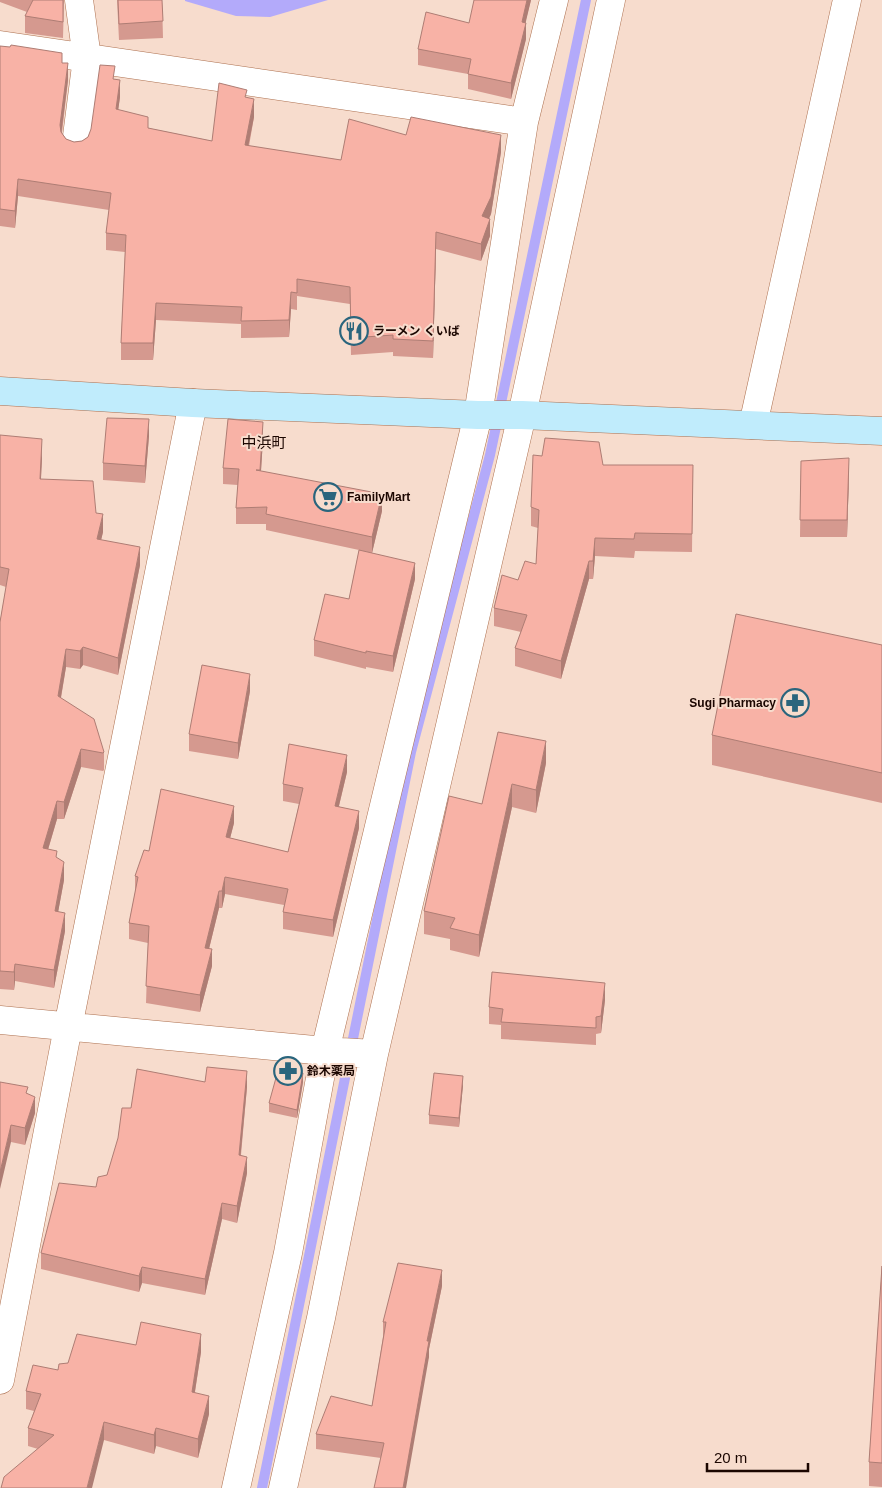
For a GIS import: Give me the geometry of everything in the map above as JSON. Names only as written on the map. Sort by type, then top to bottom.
[{"type":"street","points":[[76,144],[87,58],[79,0]]},
{"type":"street","points":[[236,1488],[288,1253],[324,1051],[478,414],[524,122],[554,0]]},
{"type":"street","points":[[283,1488],[321,1318],[374,1054],[522,415],[612,0]]},
{"type":"street","points":[[753,425],[847,0]]},
{"type":"street","points":[[0,45],[524,122]]},
{"type":"street","points":[[0,391],[193,403],[882,431]]},
{"type":"street","points":[[0,1380],[68,1027],[193,403]]},
{"type":"street","points":[[0,1020],[324,1051],[374,1054]]},
{"type":"shaded area","points":[[185,0],[328,0],[270,17],[236,16]]},
{"type":"building","points":[[33,0],[63,0],[63,22],[25,16]]},
{"type":"building","points":[[118,0],[162,0],[163,21],[119,24]]},
{"type":"building","points":[[474,0],[527,0],[522,22],[526,23],[511,83],[468,74],[471,59],[418,49],[426,12],[469,23]]},
{"type":"building","points":[[11,45],[62,53],[62,63],[68,63],[60,125],[61,132],[66,139],[74,142],[82,141],[88,137],[91,129],[100,65],[115,66],[113,79],[120,80],[116,109],[148,117],[148,128],[212,141],[219,83],[247,90],[245,97],[254,99],[245,145],[341,160],[349,119],[406,135],[411,117],[501,135],[491,197],[482,216],[490,219],[481,244],[436,232],[433,341],[393,339],[393,335],[351,338],[350,287],[297,279],[297,293],[291,292],[289,320],[241,321],[242,307],[156,303],[153,343],[121,343],[126,235],[106,233],[111,193],[18,179],[15,211],[0,209],[0,46],[10,47]]},
{"type":"building","points":[[107,418],[149,419],[145,466],[103,463]]},
{"type":"building","points":[[228,419],[263,422],[260,470],[256,470],[382,494],[372,537],[266,514],[267,507],[236,508],[239,469],[223,468]]},
{"type":"building","points":[[0,435],[42,439],[40,479],[93,481],[96,513],[103,514],[97,539],[140,547],[118,658],[83,647],[80,651],[66,649],[58,696],[94,719],[104,752],[81,749],[64,802],[57,801],[43,848],[57,851],[56,857],[64,862],[55,911],[65,913],[54,970],[15,964],[14,972],[0,971],[0,622],[9,569],[0,567]]},
{"type":"building","points":[[545,438],[599,442],[603,465],[693,465],[692,534],[635,533],[634,539],[595,538],[593,561],[589,561],[561,661],[515,648],[527,615],[494,608],[502,575],[518,580],[525,561],[536,564],[539,510],[531,507],[533,455],[542,456]]},
{"type":"building","points":[[849,458],[847,520],[800,520],[801,461]]},
{"type":"building","points":[[359,550],[415,563],[393,656],[366,651],[366,653],[314,640],[325,594],[349,599]]},
{"type":"building","points":[[736,614],[882,645],[882,773],[712,735]]},
{"type":"building","points":[[202,665],[250,674],[238,743],[189,734]]},
{"type":"building","points":[[498,732],[546,741],[536,790],[512,784],[479,935],[450,928],[455,918],[424,911],[449,796],[482,804]]},
{"type":"building","points":[[289,744],[347,755],[335,806],[359,811],[333,920],[283,912],[288,889],[225,877],[222,891],[219,891],[205,948],[212,949],[200,995],[146,986],[149,926],[129,923],[138,877],[135,876],[144,850],[149,851],[161,789],[234,806],[226,837],[288,852],[303,788],[283,784]]},
{"type":"building","points":[[492,972],[605,983],[601,1016],[596,1017],[596,1028],[501,1022],[503,1009],[489,1007]]},
{"type":"building","points":[[207,1067],[247,1071],[239,1155],[247,1157],[237,1206],[222,1203],[205,1279],[142,1267],[139,1276],[41,1253],[59,1183],[96,1187],[98,1177],[107,1175],[118,1138],[122,1108],[131,1108],[137,1069],[205,1082]]},
{"type":"building","points":[[279,1067],[303,1073],[297,1110],[269,1103]]},
{"type":"building","points":[[434,1073],[463,1076],[459,1118],[429,1115]]},
{"type":"building","points":[[0,1082],[28,1087],[26,1093],[35,1097],[25,1128],[11,1125],[0,1172]]},
{"type":"building","points":[[398,1263],[442,1270],[427,1341],[429,1341],[403,1488],[374,1488],[384,1443],[316,1434],[331,1396],[372,1406],[386,1322],[383,1322]]},
{"type":"building","points":[[882,1266],[882,1463],[869,1462]]},
{"type":"building","points":[[141,1322],[201,1334],[192,1392],[209,1396],[198,1439],[156,1428],[154,1435],[104,1422],[87,1488],[1,1488],[4,1477],[54,1435],[28,1428],[41,1394],[26,1391],[33,1365],[58,1370],[59,1364],[68,1363],[77,1334],[136,1345]]},
{"type":"waterway","points":[[262,1488],[411,752],[490,455],[586,0]]},
{"type":"place","name":"ラーメン くいば","points":[[354,331]]},
{"type":"place","name":"FamilyMart","points":[[328,497]]},
{"type":"place","name":"Sugi Pharmacy","points":[[795,703]]},
{"type":"place","name":"鈴木薬局","points":[[288,1071]]},
{"type":"district","name":"中浜町","points":[[264,443]]}]
